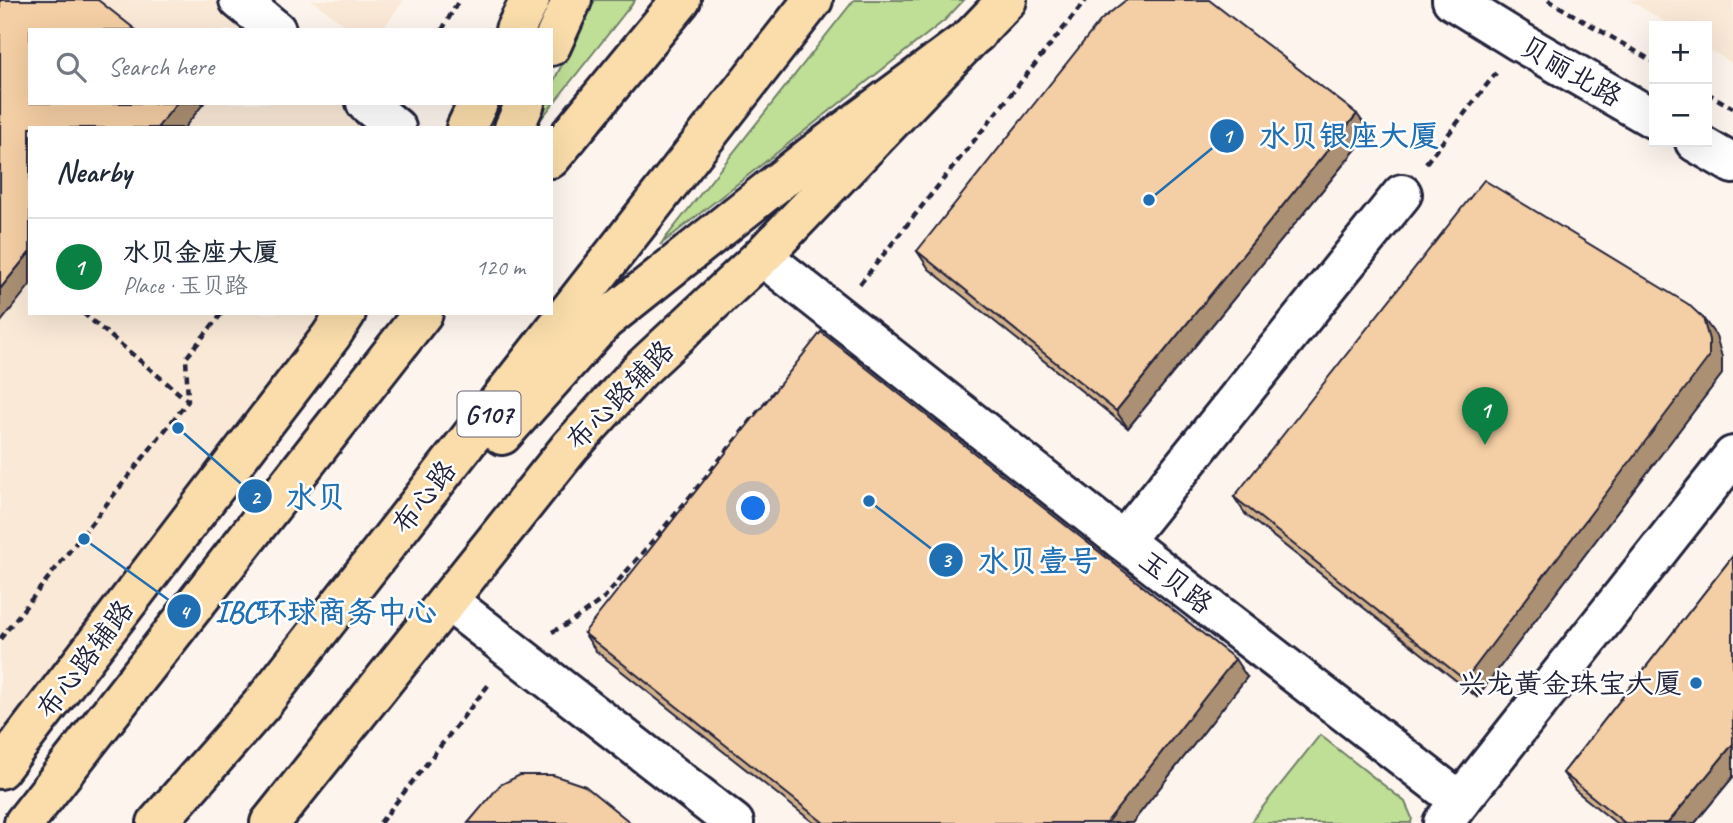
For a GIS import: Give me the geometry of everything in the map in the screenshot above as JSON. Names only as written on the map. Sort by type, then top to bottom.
[{"type":"main road","points":[[516,28],[530,0]]},
{"type":"main road","points":[[553,42],[572,0]]},
{"type":"main road","points":[[553,156],[681,0]]},
{"type":"main road","name":"布心路","points":[[158,823],[261,705],[813,0]]},
{"type":"main road","name":"布心路辅路","points":[[270,823],[587,428],[640,370],[762,256],[1007,0]]},
{"type":"main road","points":[[261,705],[604,321],[811,156],[977,33]]},
{"type":"main road","points":[[467,126],[477,105]]},
{"type":"main road","points":[[515,126],[524,105]]},
{"type":"main road","name":"布心路辅路","points":[[0,769],[345,315]]},
{"type":"main road","points":[[24,823],[415,321]]},
{"type":"street","points":[[239,0],[274,28]]},
{"type":"street","name":"贝丽北路","points":[[1452,0],[1649,115]]},
{"type":"street","points":[[368,105],[394,126]]},
{"type":"street","points":[[1704,147],[1733,164]]},
{"type":"street","points":[[1123,541],[1402,194]]},
{"type":"street","name":"玉贝路","points":[[762,256],[1123,541],[1451,812]]},
{"type":"street","points":[[1451,812],[1733,456]]},
{"type":"street","points":[[448,601],[734,823]]},
{"type":"path","points":[[443,28],[459,0]]},
{"type":"path","points":[[860,285],[1086,0]]},
{"type":"path","points":[[1548,0],[1649,59]]},
{"type":"path","points":[[1402,194],[1520,42]]},
{"type":"path","points":[[1712,96],[1733,108]]},
{"type":"path","points":[[85,315],[188,401]]},
{"type":"path","points":[[0,639],[188,401],[186,358],[220,315]]},
{"type":"path","points":[[380,823],[514,652],[570,622],[603,598],[684,504],[784,380]]},
{"type":"shaded area","points":[[0,0],[239,0],[274,28],[28,28],[28,105],[368,105],[394,126],[28,126],[28,315],[336,315],[0,764]]},
{"type":"shaded area","points":[[311,0],[404,0],[383,28],[348,28]]},
{"type":"shaded area","points":[[1629,0],[1733,0],[1733,64],[1712,51],[1712,21],[1664,21]]},
{"type":"green space","points":[[595,0],[635,0],[553,104],[553,82]]},
{"type":"green space","points":[[854,0],[964,0],[945,20],[660,245]]},
{"type":"green space","points":[[542,105],[552,105],[536,126]]},
{"type":"green space","points":[[1320,735],[1405,802],[1412,818],[1411,823],[1250,823]]},
{"type":"building","points":[[0,0],[98,0],[133,28],[28,28],[28,105],[175,105],[159,126],[28,126],[28,254],[0,289]]},
{"type":"building","points":[[1126,0],[1209,0],[1357,114],[1116,411],[917,251],[1101,20]]},
{"type":"building","points":[[1484,180],[1688,304],[1703,318],[1709,340],[1709,357],[1465,680],[1234,497]]},
{"type":"building","points":[[821,332],[1235,659],[1106,823],[824,823],[584,633]]},
{"type":"building","name":"兴龙黄金珠宝大厦","points":[[1733,556],[1733,744],[1668,823],[1625,823],[1563,773]]},
{"type":"building","points":[[520,775],[553,775],[585,786],[631,823],[468,823],[500,785]]},
{"type":"place","name":"水贝银座大厦","points":[[1149,200]]},
{"type":"place","name":"水贝","points":[[178,428]]},
{"type":"place","name":"水贝金座大厦","points":[[1485,445]]},
{"type":"place","name":"水贝壹号","points":[[869,501]]},
{"type":"place","name":"IBC环球商务中心","points":[[84,539]]},
{"type":"place","name":"兴龙黄金珠宝大厦","points":[[1696,683]]}]
